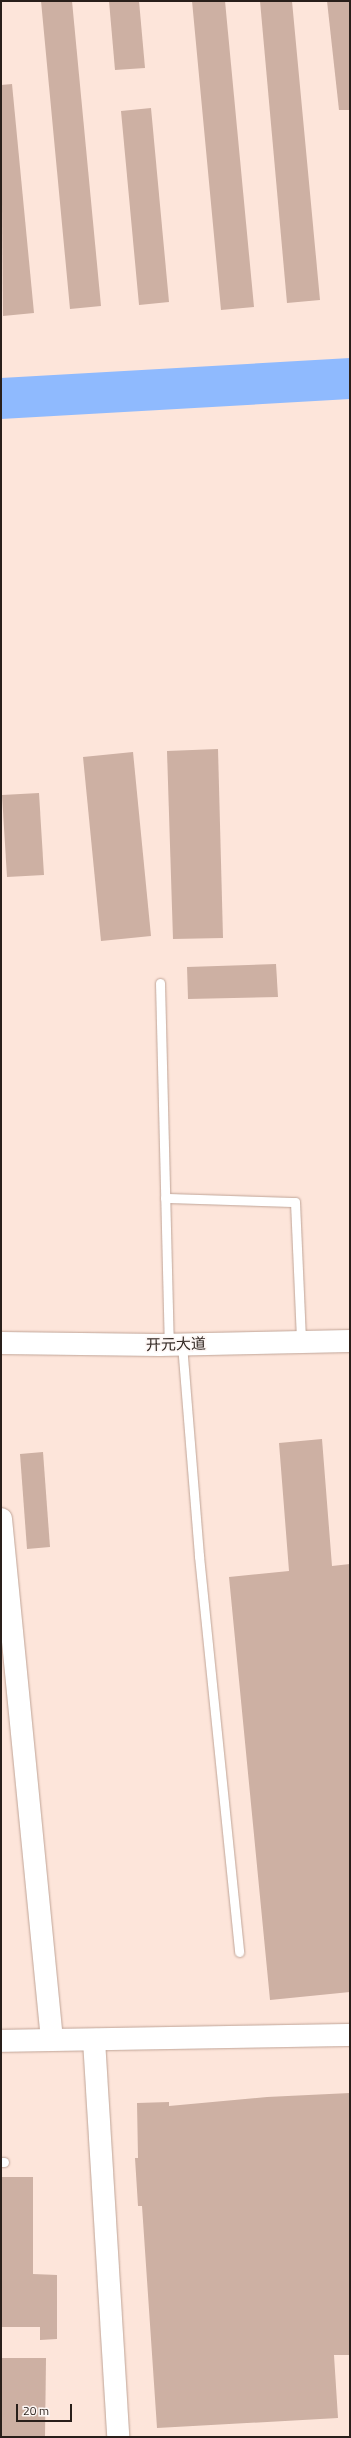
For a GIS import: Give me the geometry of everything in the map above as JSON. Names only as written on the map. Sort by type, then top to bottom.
[{"type":"street","name":"开元大道","points":[[1,1343],[175,1344],[350,1341]]},
{"type":"street","points":[[1,1519],[52,2040]]},
{"type":"street","points":[[1,2041],[350,2035]]},
{"type":"street","points":[[94,2040],[118,2437]]},
{"type":"lane","points":[[160,983],[166,1198],[175,1344],[199,1556],[239,1952]]},
{"type":"lane","points":[[166,1198],[295,1202],[302,1342]]},
{"type":"water","points":[[350,358],[350,399],[1,419],[1,378]]},
{"type":"building","points":[[41,1],[72,1],[101,306],[70,309]]},
{"type":"building","points":[[109,1],[139,1],[145,68],[115,70]]},
{"type":"building","points":[[192,1],[225,1],[254,307],[221,310]]},
{"type":"building","points":[[260,1],[292,1],[320,300],[287,303]]},
{"type":"building","points":[[327,1],[350,1],[350,110],[339,110]]},
{"type":"building","points":[[12,84],[34,313],[3,316],[1,85]]},
{"type":"building","points":[[151,108],[169,302],[139,305],[121,111]]},
{"type":"building","points":[[218,749],[223,938],[173,939],[167,751]]},
{"type":"building","points":[[133,752],[151,936],[101,941],[83,757]]},
{"type":"building","points":[[39,793],[44,875],[7,877],[2,795]]},
{"type":"building","points":[[276,964],[278,997],[188,999],[187,967]]},
{"type":"building","points":[[322,1439],[332,1566],[350,1564],[350,1992],[270,2000],[229,1577],[289,1571],[279,1443]]},
{"type":"building","points":[[43,1452],[50,1547],[27,1549],[20,1454]]},
{"type":"building","points":[[350,2093],[350,2355],[334,2355],[338,2418],[157,2428],[142,2206],[138,2206],[135,2158],[138,2158],[137,2103],[169,2102],[169,2106],[267,2097]]},
{"type":"building","points":[[1,2177],[33,2177],[33,2274],[57,2275],[57,2339],[40,2340],[40,2327],[1,2327]]},
{"type":"building","points":[[1,2358],[46,2358],[45,2437],[1,2437]]}]
